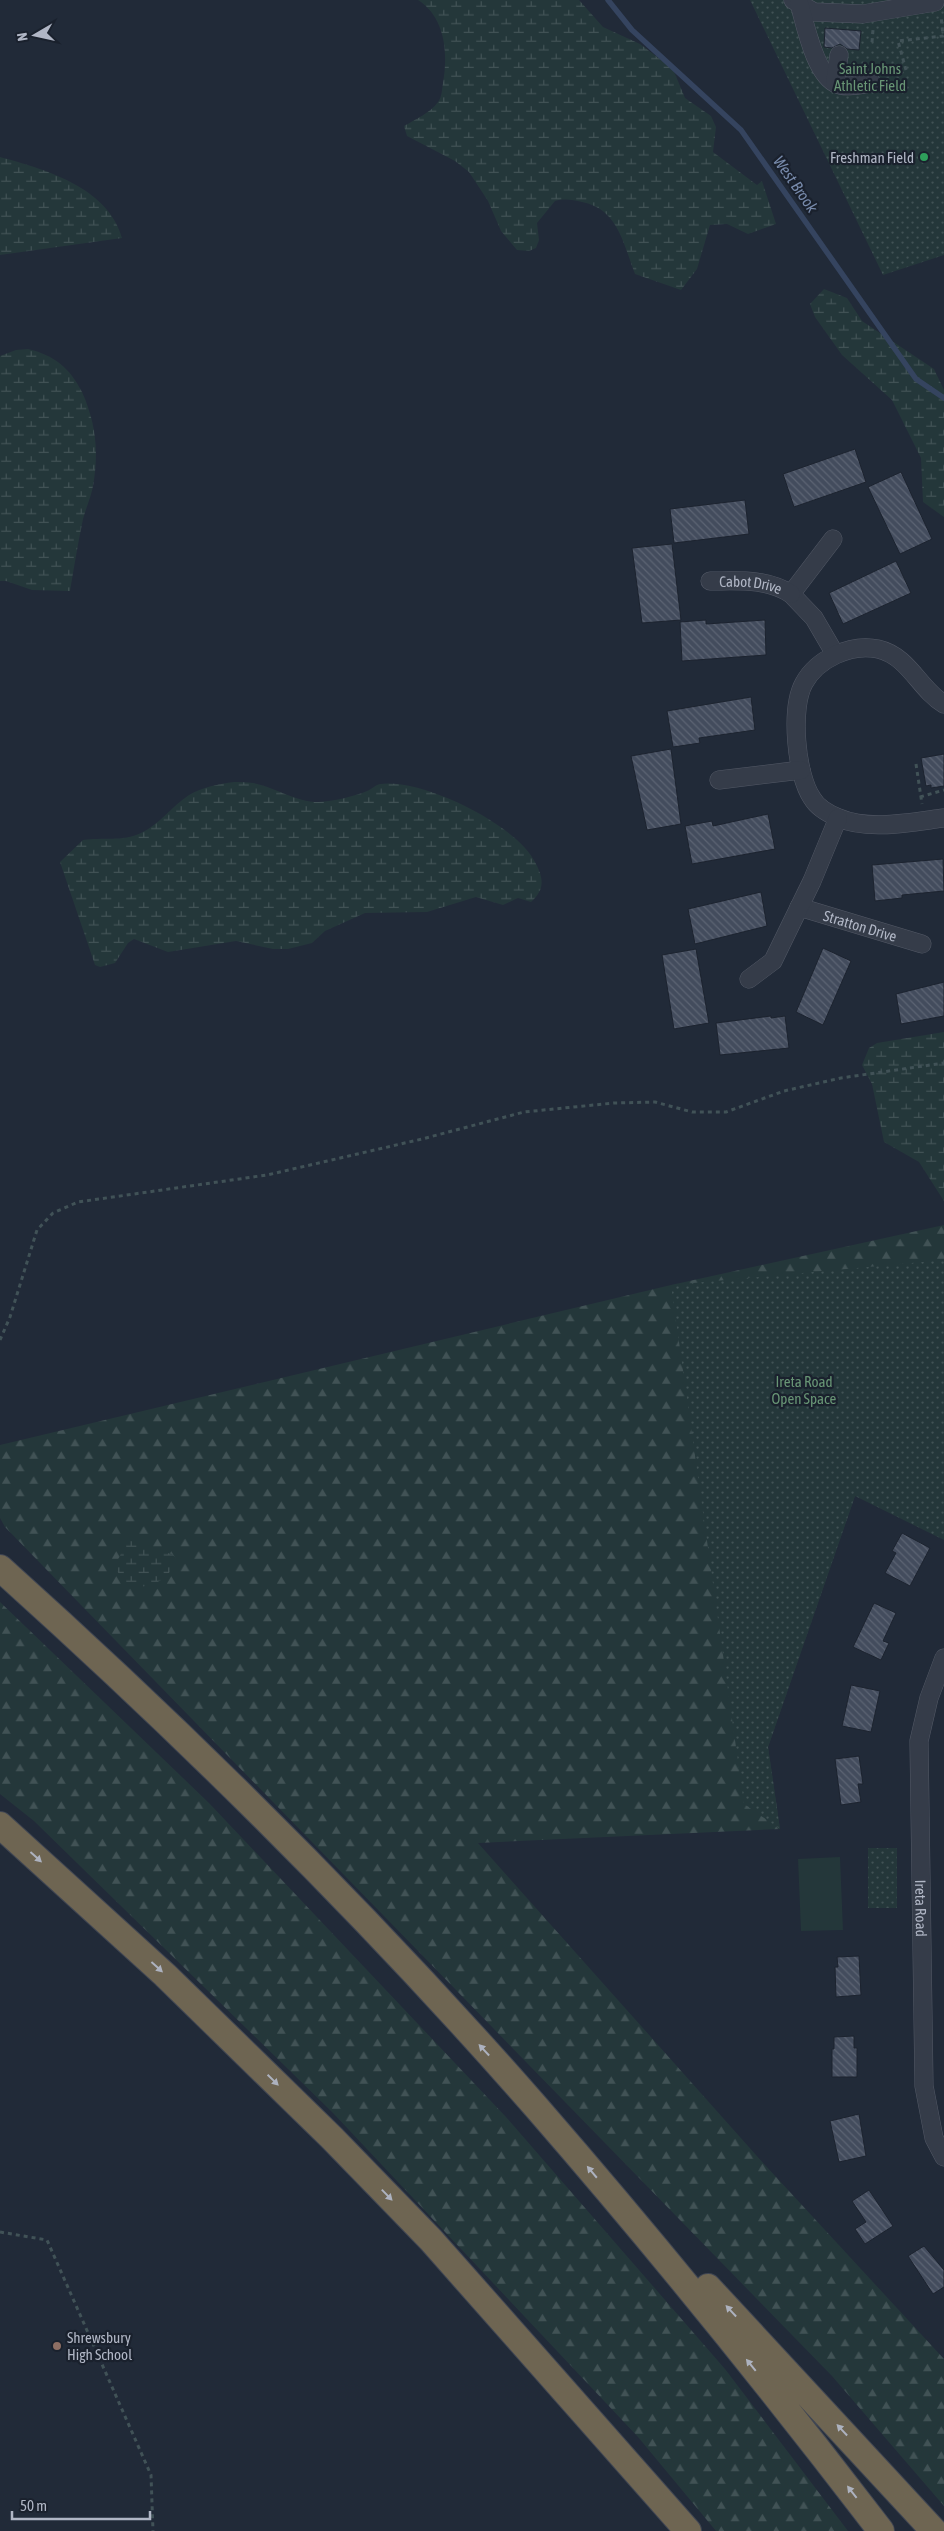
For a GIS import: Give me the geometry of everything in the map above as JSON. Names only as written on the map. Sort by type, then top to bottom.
[{"type":"highway","points":[[0,1568],[65,1626],[213,1768],[375,1932],[535,2106],[708,2312],[881,2531]]},
{"type":"highway","points":[[0,1825],[165,1975],[332,2138],[431,2240],[688,2531]]},
{"type":"highway","points":[[611,2195],[689,2267],[934,2531]]},
{"type":"street","points":[[796,2],[814,12],[863,14],[938,7]]},
{"type":"street","points":[[796,2],[818,62],[828,77],[835,83],[872,83]]},
{"type":"street","points":[[835,83],[839,55]]},
{"type":"street","name":"Cabot Drive","points":[[791,594],[833,539]]},
{"type":"street","name":"Cabot Drive","points":[[710,581],[745,580],[780,587],[791,594],[814,618],[835,654]]},
{"type":"street","points":[[944,704],[929,692],[908,667],[894,655],[877,649],[835,654],[812,673],[803,684],[799,696],[797,743],[805,784],[816,804],[838,818],[876,824],[944,818]]},
{"type":"street","points":[[719,780],[801,770]]},
{"type":"street","points":[[750,978],[773,961],[800,907],[838,818]]},
{"type":"street","name":"Stratton Drive","points":[[800,907],[922,944]]},
{"type":"street","name":"Ireta Road","points":[[944,1658],[927,1706],[919,1741],[924,2086],[934,2138],[944,2156]]},
{"type":"path","points":[[906,70],[898,41],[943,36],[938,7]]},
{"type":"path","points":[[916,764],[923,809]]},
{"type":"path","points":[[920,798],[944,790]]},
{"type":"path","points":[[0,1340],[10,1317],[37,1230],[54,1213],[78,1202],[267,1175],[422,1139],[524,1112],[614,1103],[655,1102],[692,1112],[726,1112],[784,1091],[841,1078],[944,1063]]},
{"type":"path","points":[[0,2232],[47,2240],[151,2475],[153,2531]]},
{"type":"green space","points":[[418,0],[579,0],[603,27],[640,44],[673,69],[685,98],[711,116],[716,127],[713,152],[757,185],[762,181],[776,224],[748,234],[727,224],[710,225],[697,269],[681,290],[635,274],[622,239],[611,220],[604,212],[582,202],[566,199],[555,201],[537,223],[539,240],[536,248],[529,251],[517,250],[501,231],[488,201],[469,172],[455,161],[407,136],[404,126],[427,113],[439,100],[445,72],[445,49],[440,27],[434,16]]},
{"type":"green space","name":"Saint Johns Athletic Field","points":[[750,0],[944,0],[944,255],[883,275]]},
{"type":"green space","points":[[0,157],[54,174],[89,193],[115,220],[122,238],[0,255]]},
{"type":"green space","points":[[824,289],[847,298],[862,321],[934,369],[944,390],[944,517],[923,502],[921,458],[892,400],[842,355],[815,317],[810,304]]},
{"type":"green space","points":[[28,349],[53,359],[72,376],[82,392],[93,426],[96,449],[95,473],[83,519],[70,591],[32,590],[6,581],[0,581],[0,356],[16,350]]},
{"type":"green space","points":[[234,782],[253,783],[302,800],[319,802],[356,795],[380,784],[398,784],[419,788],[466,806],[509,833],[525,847],[538,867],[542,883],[541,888],[531,902],[518,898],[503,905],[476,897],[427,912],[365,913],[325,931],[312,943],[288,949],[273,949],[236,941],[168,952],[134,939],[128,943],[115,963],[100,967],[95,965],[60,862],[83,840],[134,836],[154,825],[183,799],[194,792],[211,786]]},
{"type":"green space","points":[[944,1032],[944,1201],[919,1162],[884,1142],[872,1084],[862,1065],[869,1048],[877,1043]]},
{"type":"green space","points":[[944,1225],[944,1510],[855,1496],[768,1747],[780,1829],[478,1843],[765,2165],[944,2359],[944,2506],[832,2376],[5,1527],[0,1518],[0,1445],[671,1285]]},
{"type":"green space","name":"Ireta Road Open Space","points":[[944,1260],[944,1540],[855,1496],[768,1747],[780,1829],[744,1804],[671,1285]]},
{"type":"green space","points":[[126,1536],[150,1549],[172,1554],[176,1558],[172,1569],[156,1583],[146,1586],[136,1586],[127,1582],[120,1575],[115,1564],[120,1556]]},
{"type":"green space","points":[[0,1602],[209,1803],[506,2117],[725,2369],[848,2531],[716,2531],[638,2437],[333,2113],[34,1821],[0,1794]]},
{"type":"green space","points":[[868,1848],[897,1848],[897,1908],[868,1908]]},
{"type":"green space","points":[[840,1857],[843,1930],[801,1931],[798,1859]]},
{"type":"building","points":[[825,28],[861,31],[859,50],[847,49],[840,44],[832,48],[824,47]]},
{"type":"building","points":[[855,449],[866,482],[794,507],[783,474]]},
{"type":"building","points":[[901,472],[932,539],[900,554],[868,487]]},
{"type":"building","points":[[745,500],[749,534],[674,543],[670,509]]},
{"type":"building","points":[[672,544],[681,620],[642,623],[632,548]]},
{"type":"building","points":[[896,561],[911,593],[843,624],[829,593]]},
{"type":"building","points":[[706,620],[706,624],[765,620],[766,655],[682,661],[680,622]]},
{"type":"building","points":[[751,697],[755,730],[699,738],[700,743],[673,747],[667,711]]},
{"type":"building","points":[[671,749],[681,824],[647,830],[631,756]]},
{"type":"building","points":[[944,754],[944,786],[931,788],[931,785],[926,786],[921,758]]},
{"type":"building","points":[[768,814],[775,849],[692,864],[685,826],[712,821],[713,826]]},
{"type":"building","points":[[943,859],[944,891],[902,895],[902,898],[875,901],[872,865]]},
{"type":"building","points":[[761,892],[767,926],[695,944],[688,909]]},
{"type":"building","points":[[823,948],[851,961],[823,1025],[796,1012]]},
{"type":"building","points":[[696,949],[709,1023],[674,1029],[662,955]]},
{"type":"building","points":[[944,982],[944,1016],[901,1024],[896,994]]},
{"type":"building","points":[[771,1016],[771,1018],[785,1016],[789,1048],[720,1055],[716,1023]]},
{"type":"building","points":[[902,1533],[930,1548],[910,1586],[885,1573],[896,1553],[892,1551]]},
{"type":"building","points":[[874,1603],[896,1613],[883,1641],[889,1643],[881,1660],[853,1647]]},
{"type":"building","points":[[851,1685],[880,1691],[871,1732],[842,1726]]},
{"type":"building","points":[[859,1756],[863,1784],[858,1784],[861,1802],[841,1805],[835,1759]]},
{"type":"building","points":[[859,1956],[861,1995],[836,1997],[835,1967],[838,1967],[837,1957]]},
{"type":"building","points":[[854,2036],[854,2048],[857,2048],[857,2077],[832,2077],[834,2037]]},
{"type":"building","points":[[859,2114],[866,2156],[839,2162],[830,2121]]},
{"type":"building","points":[[869,2190],[893,2226],[865,2244],[855,2229],[866,2222],[852,2201]]},
{"type":"building","points":[[924,2246],[944,2270],[944,2287],[933,2294],[908,2256]]},
{"type":"waterway","name":"West Brook","points":[[608,0],[632,30],[741,130],[916,379],[944,398]]},
{"type":"place","name":"Freshman Field","points":[[924,157]]},
{"type":"place","name":"Shrewsbury High School","points":[[57,2346]]}]
